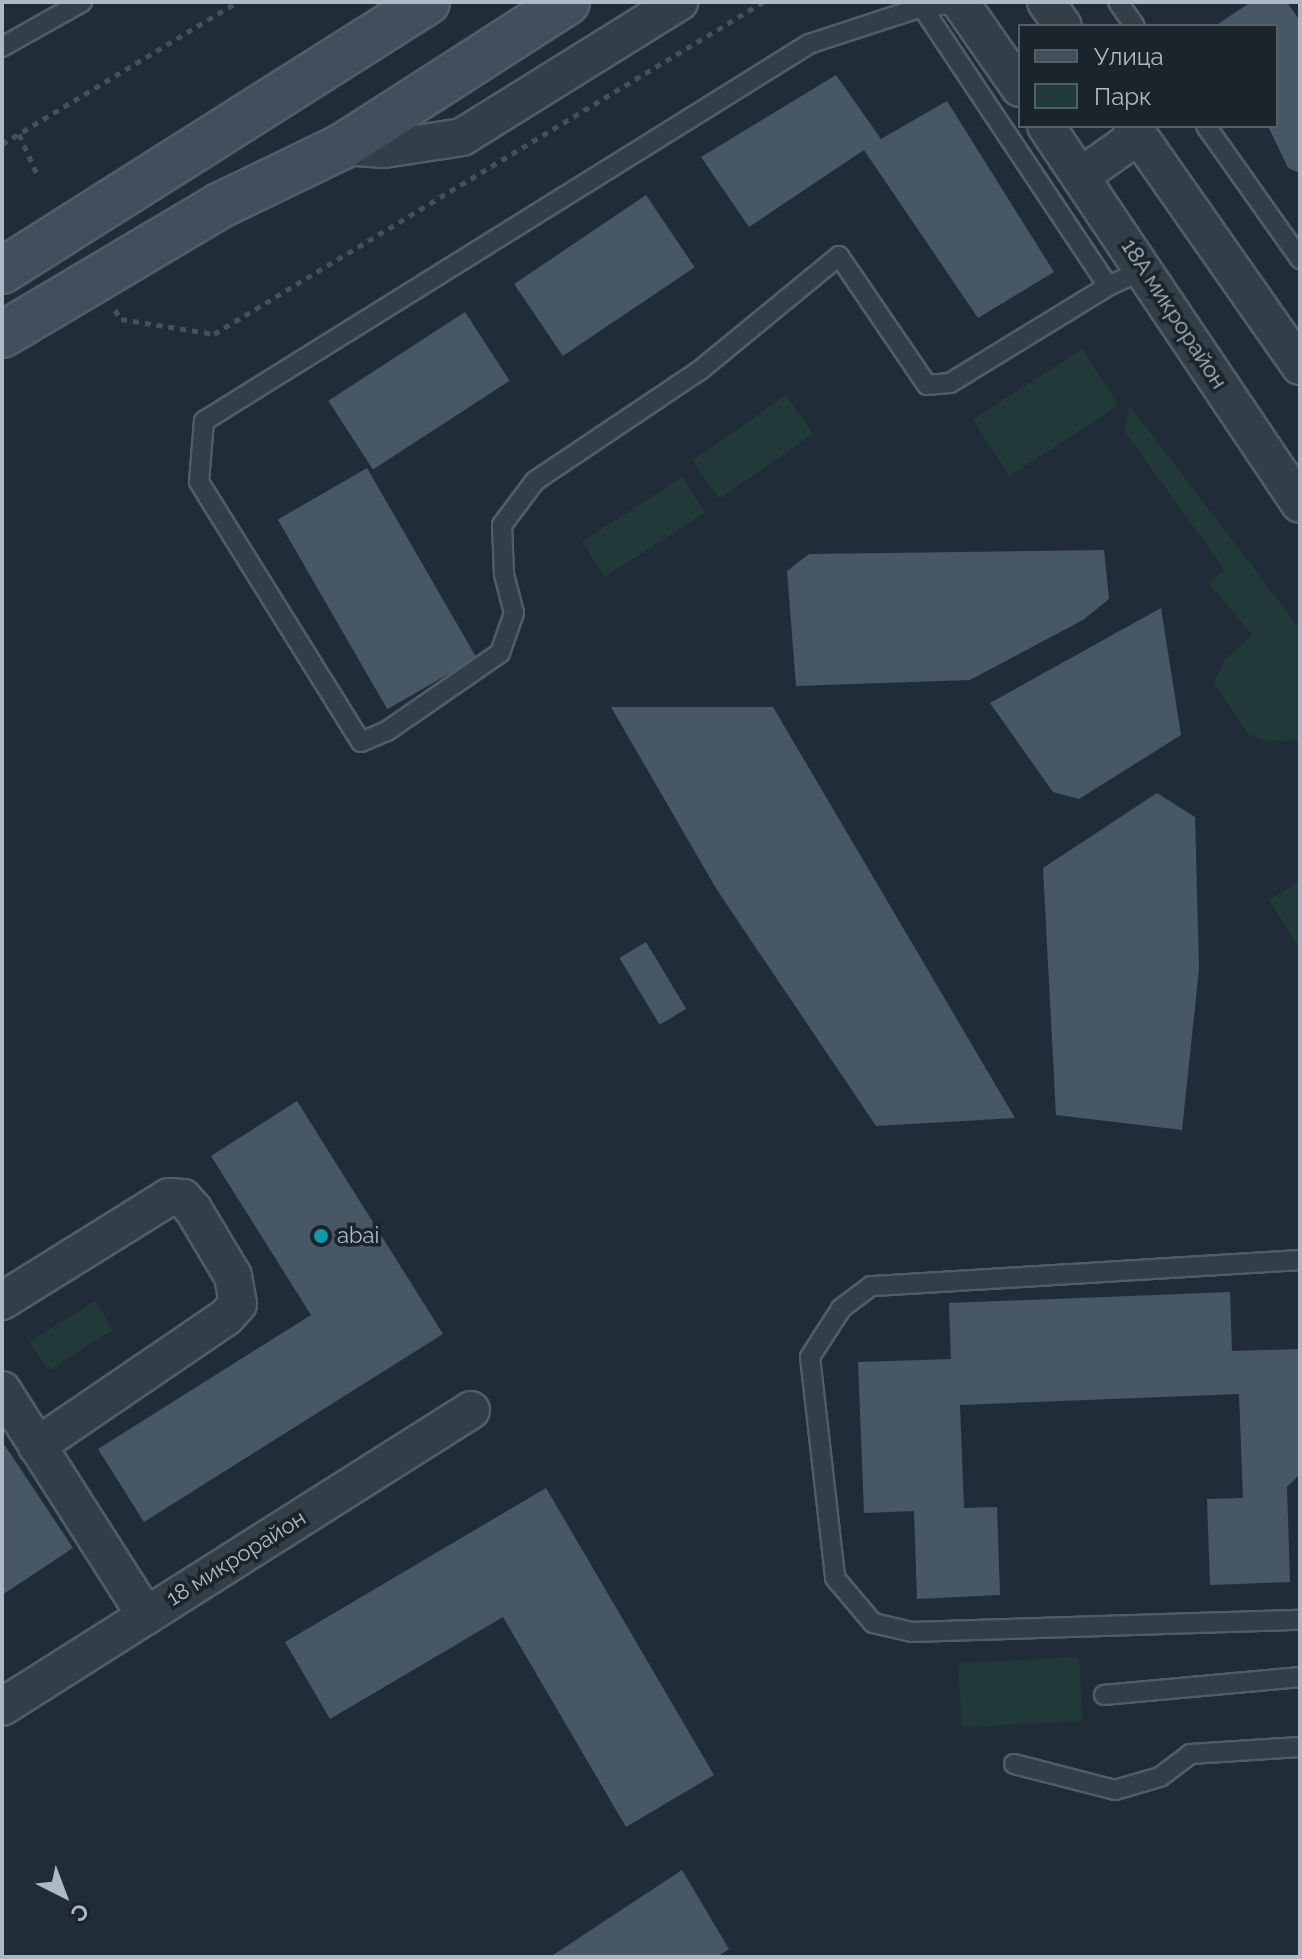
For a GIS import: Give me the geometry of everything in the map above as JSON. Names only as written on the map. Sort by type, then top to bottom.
[{"type":"main road","points":[[2,271],[427,2]]},
{"type":"main road","points":[[2,335],[219,206],[343,146],[567,2]]},
{"type":"street","points":[[343,146],[384,149],[462,137],[679,2]]},
{"type":"street","points":[[960,2],[1018,85]]},
{"type":"street","points":[[1046,2],[1062,24]]},
{"type":"street","name":"18А микрорайон","points":[[1047,128],[1146,269],[1300,504]]},
{"type":"street","points":[[1081,176],[1136,131],[1300,366]]},
{"type":"street","points":[[2,1301],[169,1197],[183,1198],[193,1209],[233,1276],[238,1304],[226,1317],[37,1446]]},
{"type":"street","points":[[2,1390],[146,1616]]},
{"type":"street","name":"18 микрорайон","points":[[2,1707],[471,1410]]},
{"type":"lane","points":[[2,47],[82,2]]},
{"type":"lane","points":[[960,2],[922,7],[809,44],[204,421],[199,482],[361,742],[387,731],[500,653],[514,613],[504,574],[502,525],[535,481],[699,371],[839,256],[927,385],[950,383],[1108,286],[1146,269]]},
{"type":"lane","points":[[1118,2],[1134,24]]},
{"type":"lane","points":[[922,7],[1108,286]]},
{"type":"lane","points":[[1207,128],[1300,259]]},
{"type":"lane","points":[[1300,1260],[871,1286],[841,1309],[810,1357],[835,1578],[873,1623],[912,1632],[1300,1620]]},
{"type":"lane","points":[[1104,1695],[1300,1677]]},
{"type":"lane","points":[[1014,1764],[1115,1790],[1160,1777],[1190,1754],[1300,1747]]},
{"type":"path","points":[[2,144],[237,2]]},
{"type":"path","points":[[109,300],[121,319],[214,334],[763,2]]},
{"type":"path","points":[[19,134],[38,176]]},
{"type":"green space","points":[[1082,349],[1118,405],[1009,476],[973,420]]},
{"type":"green space","points":[[786,395],[813,434],[720,499],[693,460]]},
{"type":"green space","points":[[1129,405],[1300,629],[1300,740],[1266,741],[1248,734],[1214,683],[1224,661],[1252,635],[1208,582],[1225,570],[1125,432]]},
{"type":"green space","points":[[682,477],[705,512],[605,577],[582,542]]},
{"type":"green space","points":[[1300,881],[1300,949],[1269,900]]},
{"type":"green space","points":[[95,1301],[113,1330],[48,1371],[30,1342]]},
{"type":"green space","points":[[1079,1657],[1082,1721],[962,1727],[958,1663]]},
{"type":"building","points":[[1251,2],[1287,2],[1300,21],[1300,173],[1288,168],[1269,128],[1278,128],[1278,24],[1218,24]]},
{"type":"building","points":[[836,75],[881,139],[947,101],[1054,272],[978,318],[864,150],[749,227],[701,157]]},
{"type":"building","points":[[646,195],[695,267],[563,356],[514,284]]},
{"type":"building","points":[[465,312],[510,381],[373,470],[328,401]]},
{"type":"building","points":[[367,468],[476,658],[387,709],[278,520]]},
{"type":"building","points":[[1104,550],[1109,599],[1083,620],[970,680],[796,686],[787,571],[809,554]]},
{"type":"building","points":[[1161,608],[1181,735],[1079,799],[1053,792],[990,703]]},
{"type":"building","points":[[611,707],[773,707],[1015,1118],[876,1126],[717,890]]},
{"type":"building","points":[[1157,793],[1195,817],[1199,969],[1182,1130],[1056,1115],[1043,868]]},
{"type":"building","points":[[646,942],[686,1009],[660,1025],[619,958]]},
{"type":"building","name":"abai","points":[[297,1101],[443,1334],[144,1522],[98,1449],[311,1315],[211,1156]]},
{"type":"building","points":[[1230,1292],[1232,1351],[1300,1349],[1300,1474],[1287,1487],[1290,1582],[1210,1585],[1207,1499],[1243,1498],[1239,1394],[960,1405],[964,1508],[997,1507],[1000,1595],[917,1599],[914,1511],[864,1513],[858,1362],[951,1359],[949,1303]]},
{"type":"building","points":[[2,1441],[73,1548],[2,1595]]},
{"type":"building","points":[[546,1488],[714,1775],[626,1827],[503,1617],[330,1719],[285,1642]]},
{"type":"building","points":[[682,1870],[729,1949],[717,1957],[550,1957]]},
{"type":"place","name":"abai","points":[[321,1236]]}]
